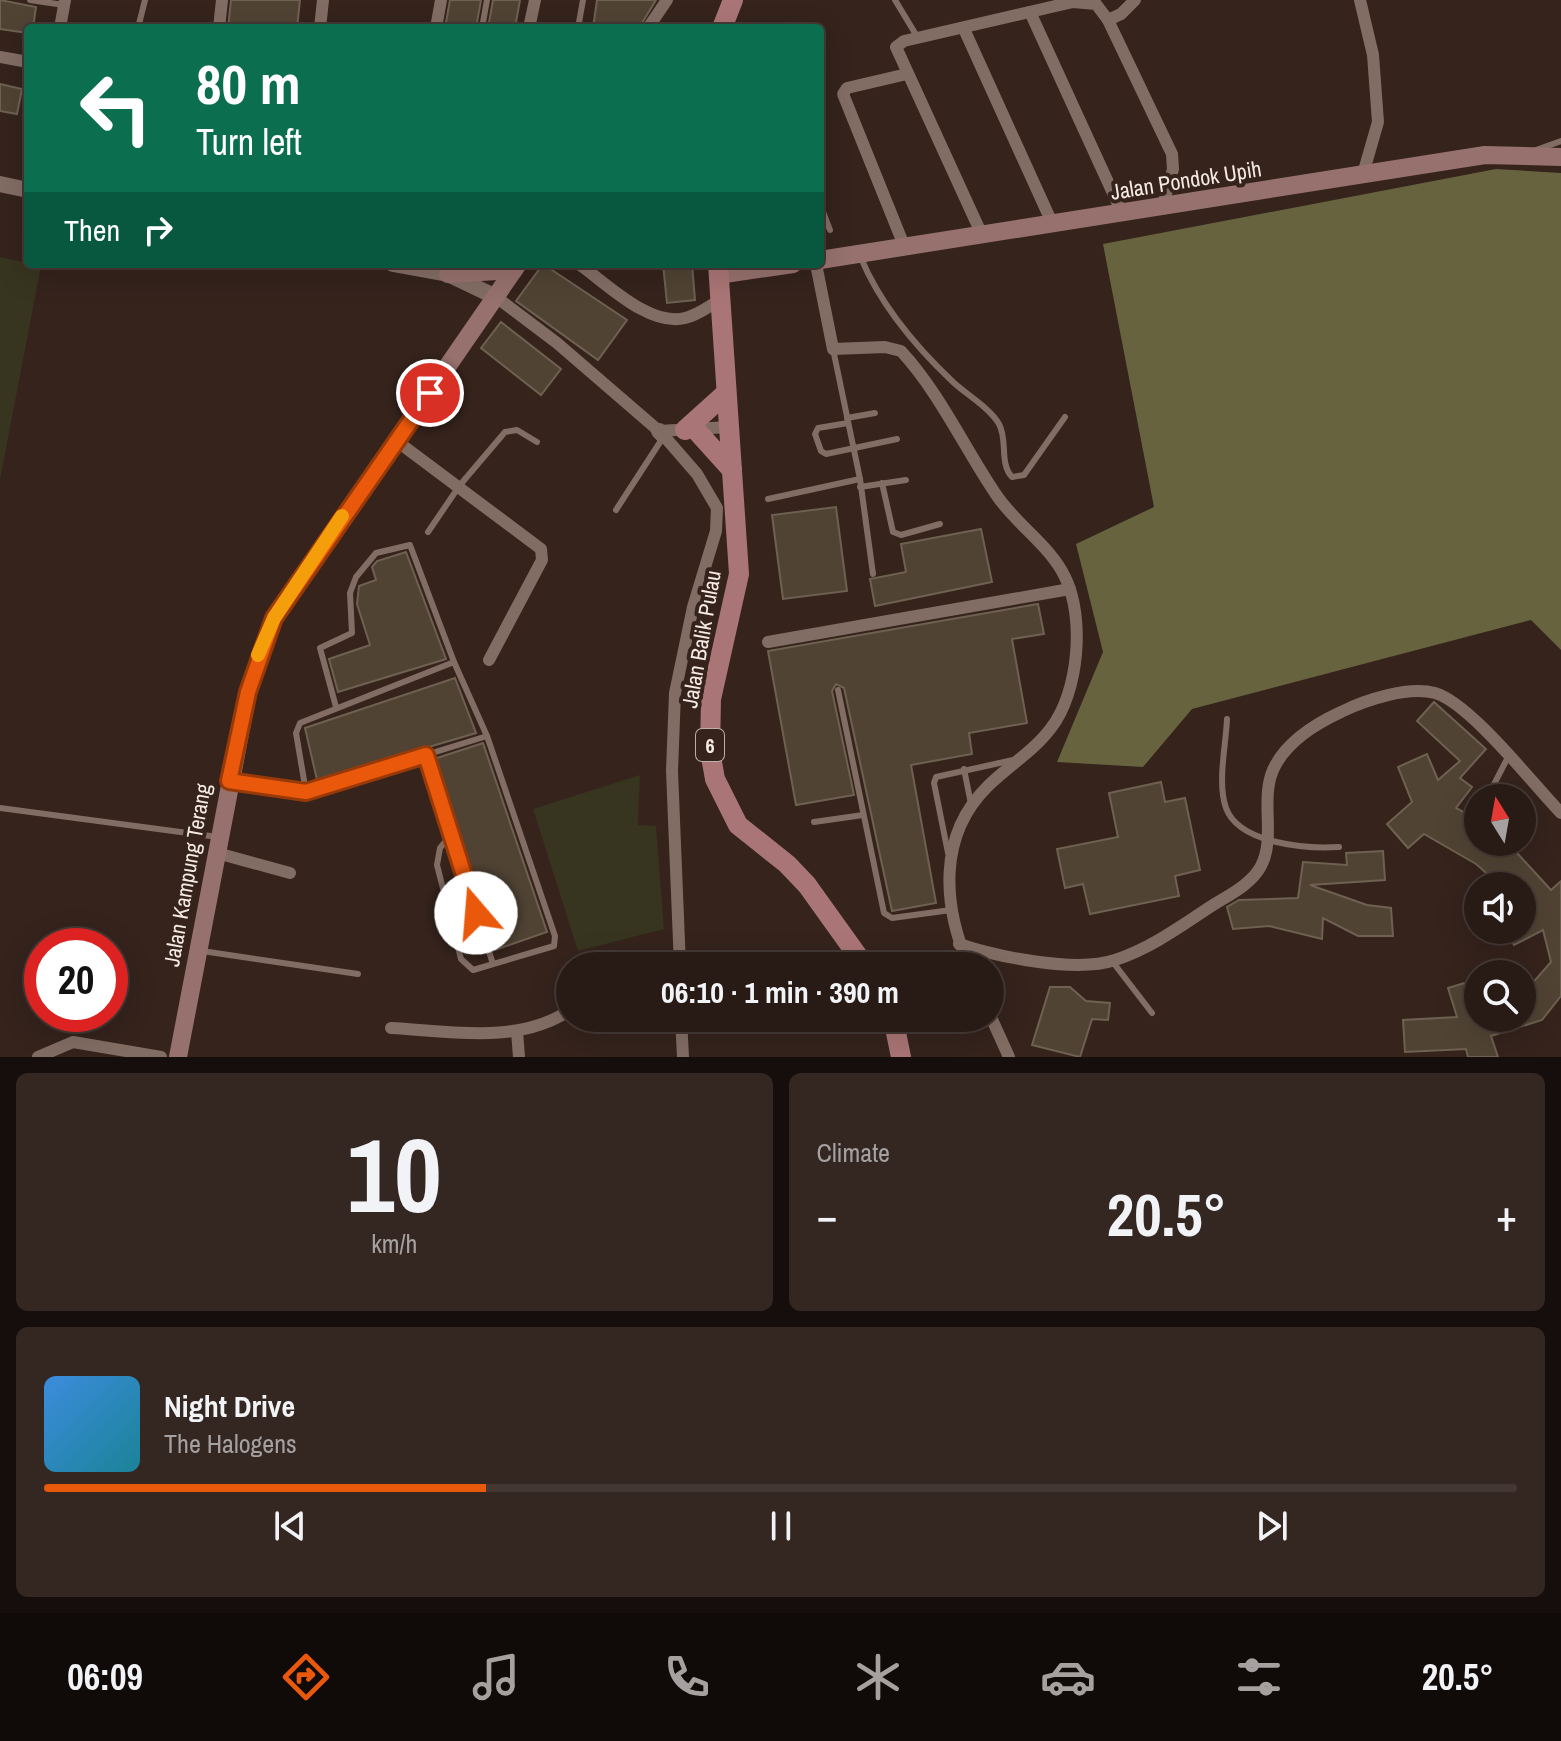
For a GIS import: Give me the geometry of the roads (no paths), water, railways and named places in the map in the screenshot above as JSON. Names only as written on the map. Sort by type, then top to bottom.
[{"type":"main road","points":[[724,24],[733,0]]},
{"type":"main road","name":"Jalan Pondok Upih","points":[[824,261],[1485,155],[1525,153],[1561,157]]},
{"type":"main road","points":[[448,274],[506,268]]},
{"type":"main road","name":"Jalan Kampung Terang","points":[[178,1057],[248,692],[274,618],[515,268]]},
{"type":"main road","name":"Jalan Balik Pulau","points":[[718,269],[739,574],[711,699],[710,751],[715,779],[738,825],[787,864],[807,885],[855,952]]},
{"type":"main road","points":[[725,394],[690,430],[732,470]]},
{"type":"main road","points":[[896,1032],[901,1057]]},
{"type":"street","points":[[219,24],[222,0]]},
{"type":"street","points":[[320,24],[323,0]]},
{"type":"street","points":[[437,24],[440,0]]},
{"type":"street","points":[[530,24],[535,0]]},
{"type":"street","points":[[651,24],[667,0]]},
{"type":"street","points":[[982,235],[896,47],[918,39],[1084,0],[1096,4],[1108,20],[1172,154],[1173,169],[1162,209]]},
{"type":"street","points":[[1108,20],[1121,14],[1135,0]]},
{"type":"street","points":[[1360,0],[1373,55],[1378,122],[1363,174]]},
{"type":"street","points":[[61,24],[64,3]]},
{"type":"street","points":[[1030,12],[1123,215]]},
{"type":"street","points":[[964,29],[1053,225]]},
{"type":"street","points":[[0,57],[24,61]]},
{"type":"street","points":[[905,248],[843,94],[847,88],[907,74]]},
{"type":"street","points":[[0,184],[24,189]]},
{"type":"street","points":[[415,268],[448,274],[496,297],[557,343],[662,434],[697,474],[717,508],[716,531],[693,607],[675,693],[672,771],[679,952]]},
{"type":"street","points":[[585,268],[636,305],[672,319],[695,315],[720,300]]},
{"type":"street","points":[[819,268],[833,349],[885,347],[901,351],[997,497],[1056,563],[1070,589],[1077,630],[1069,683],[1052,727],[987,787],[972,807],[949,857],[951,910],[963,952]]},
{"type":"street","points":[[662,434],[729,427]]},
{"type":"street","points":[[398,442],[460,485],[541,549],[542,560],[489,660]]},
{"type":"street","points":[[768,642],[1070,589]]},
{"type":"street","points":[[959,944],[987,953],[1094,964],[1112,961],[1179,928],[1248,882],[1262,866],[1266,799],[1273,770],[1305,733],[1345,710],[1400,693],[1434,693],[1461,706],[1561,813]]},
{"type":"street","points":[[218,845],[290,873]]},
{"type":"street","points":[[391,1028],[517,1031],[556,1020]]},
{"type":"street","points":[[517,1031],[519,1057]]},
{"type":"street","points":[[678,1056],[680,1032]]},
{"type":"street","points":[[998,1032],[1009,1057]]},
{"type":"street","points":[[38,1057],[59,1045],[73,1042],[161,1057]]},
{"type":"lane","points":[[30,0],[64,3]]},
{"type":"lane","points":[[139,24],[145,0]]},
{"type":"lane","points":[[483,24],[487,0]]},
{"type":"lane","points":[[579,24],[583,0]]},
{"type":"lane","points":[[895,0],[918,39]]},
{"type":"lane","points":[[1525,153],[1561,141]]},
{"type":"lane","points":[[824,214],[830,230]]},
{"type":"lane","points":[[860,255],[877,290],[907,332],[939,369],[997,421],[1007,469],[1012,477],[1024,475],[1065,417]]},
{"type":"lane","points":[[833,349],[860,479],[873,574]]},
{"type":"lane","points":[[875,413],[818,428],[815,434],[823,453],[897,439]]},
{"type":"lane","points":[[428,532],[460,485],[505,432],[517,430],[537,442]]},
{"type":"lane","points":[[616,510],[662,434]]},
{"type":"lane","points":[[768,499],[860,479]]},
{"type":"lane","points":[[860,487],[906,480]]},
{"type":"lane","points":[[882,483],[893,532],[901,535],[940,524]]},
{"type":"lane","points":[[336,707],[319,652],[323,645],[352,633],[351,587],[376,553],[408,543],[413,547],[454,662],[487,736],[555,940],[554,946],[473,970],[461,959],[437,865],[440,848],[451,835]]},
{"type":"lane","points":[[306,792],[297,728],[304,720],[454,662]]},
{"type":"lane","points":[[838,690],[884,913],[892,918],[951,910]]},
{"type":"lane","points":[[1227,719],[1225,806],[1236,823],[1289,845],[1339,847]]},
{"type":"lane","points":[[229,781],[306,792],[487,736]]},
{"type":"lane","points":[[426,755],[493,964]]},
{"type":"lane","points":[[1494,784],[1508,757]]},
{"type":"lane","points":[[949,857],[934,783],[939,775],[1020,759]]},
{"type":"lane","points":[[964,769],[972,807]]},
{"type":"lane","points":[[0,808],[218,845]]},
{"type":"lane","points":[[814,822],[863,815]]},
{"type":"lane","points":[[199,950],[358,974]]},
{"type":"lane","points":[[1112,961],[1152,1013]]}]
